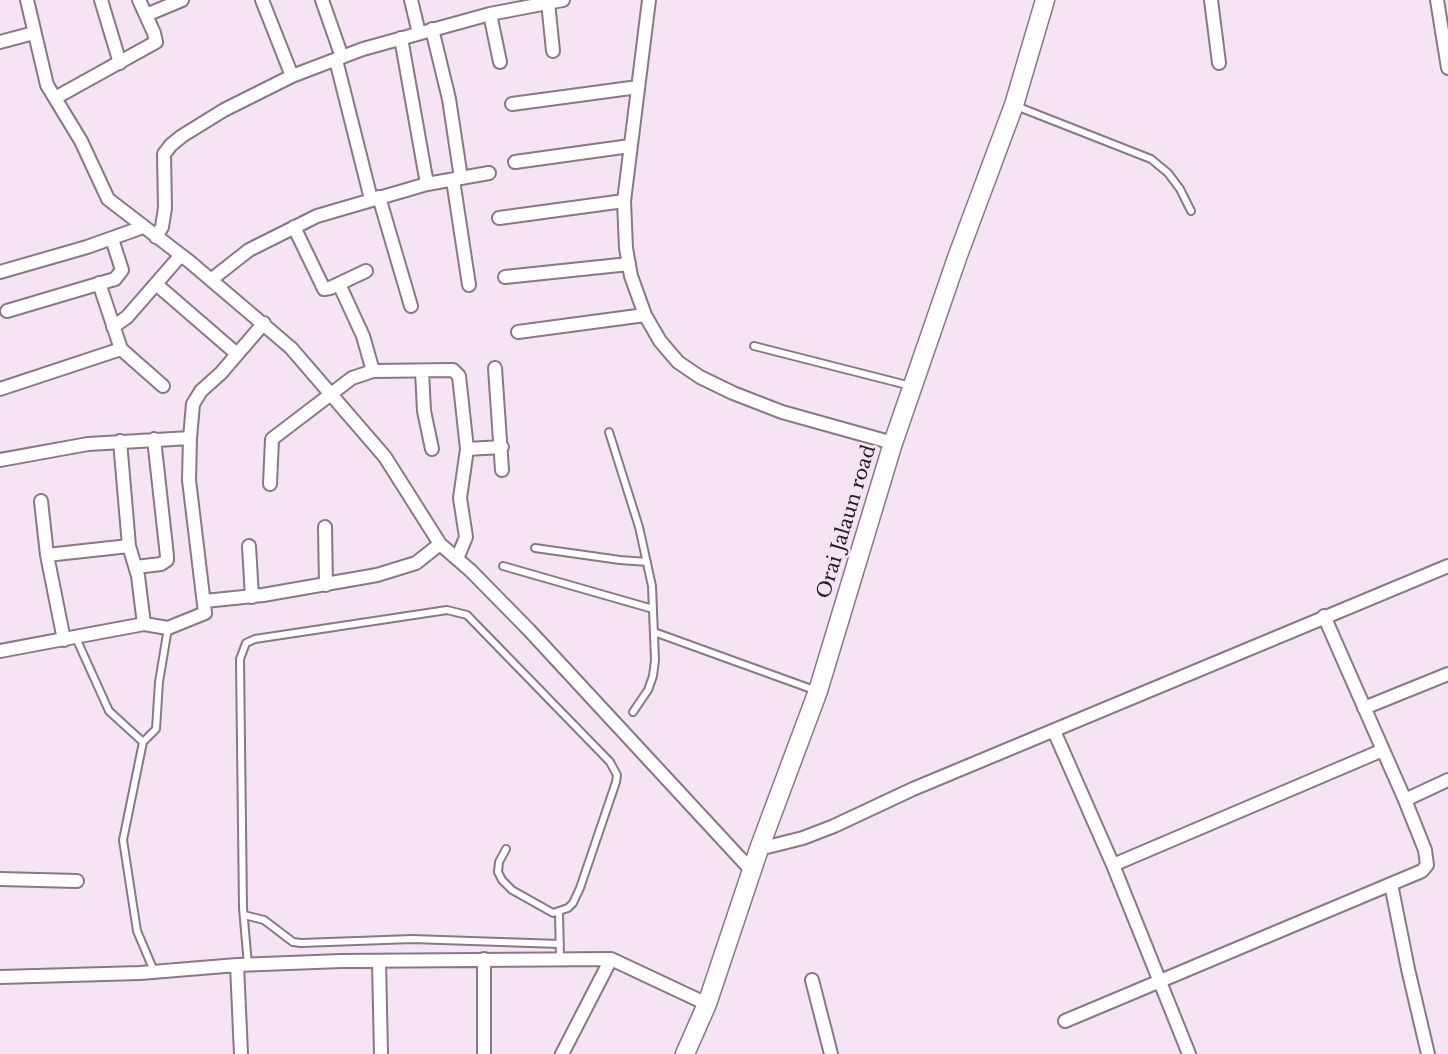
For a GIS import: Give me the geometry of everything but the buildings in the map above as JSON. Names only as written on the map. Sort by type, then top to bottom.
[{"type":"main road","name":"Orai Jalaun road","points":[[685,1054],[707,1004],[759,849],[818,691],[893,443],[1014,105],[1045,0]]},
{"type":"street","points":[[27,0],[43,74],[81,141],[108,200],[212,279],[291,348],[385,457],[440,544],[529,630],[752,871]]},
{"type":"street","points":[[102,0],[120,63]]},
{"type":"street","points":[[55,98],[156,42],[139,0]]},
{"type":"street","points":[[146,15],[182,0]]},
{"type":"street","points":[[262,0],[292,76]]},
{"type":"street","points":[[322,0],[375,198],[411,306]]},
{"type":"street","points":[[411,0],[449,99],[469,285]]},
{"type":"street","points":[[156,237],[162,227],[165,208],[164,154],[171,145],[225,110],[292,76],[401,38],[496,9],[563,0]]},
{"type":"street","points":[[649,0],[624,201],[631,276],[645,314],[660,341],[678,362],[699,377],[782,412],[893,443]]},
{"type":"street","points":[[1212,0],[1219,63]]},
{"type":"street","points":[[1437,0],[1448,68]]},
{"type":"street","points":[[548,2],[553,51]]},
{"type":"street","points":[[496,9],[500,62]]},
{"type":"street","points":[[0,43],[34,33]]},
{"type":"street","points":[[401,38],[427,184]]},
{"type":"street","points":[[512,104],[638,87]]},
{"type":"street","points":[[515,162],[630,146]]},
{"type":"street","points":[[212,279],[249,250],[317,216],[427,184],[489,173]]},
{"type":"street","points":[[499,218],[624,201]]},
{"type":"street","points":[[0,272],[112,239],[143,227]]},
{"type":"street","points":[[294,227],[322,286],[327,289],[366,271]]},
{"type":"street","points":[[7,311],[115,279],[122,270],[112,239]]},
{"type":"street","points":[[113,327],[127,317],[181,255]]},
{"type":"street","points":[[505,277],[629,264]]},
{"type":"street","points":[[99,283],[121,349],[163,386]]},
{"type":"street","points":[[156,284],[237,354]]},
{"type":"street","points":[[340,284],[363,335],[373,371]]},
{"type":"street","points":[[518,332],[645,314]]},
{"type":"street","points":[[0,651],[145,625],[168,628],[203,615],[206,610],[190,480],[193,404],[264,323]]},
{"type":"street","points":[[0,389],[121,349]]},
{"type":"street","points":[[495,368],[502,470]]},
{"type":"street","points":[[270,484],[272,439],[352,378],[373,371],[450,369],[457,372],[467,449],[460,498],[466,537],[457,559]]},
{"type":"street","points":[[422,371],[424,411],[432,449]]},
{"type":"street","points":[[0,460],[88,444],[190,438]]},
{"type":"street","points":[[136,567],[160,564],[165,562],[167,556],[154,439]]},
{"type":"street","points":[[120,441],[129,546],[136,567],[145,625]]},
{"type":"street","points":[[467,449],[502,447]]},
{"type":"street","points":[[41,501],[47,555],[70,639]]},
{"type":"street","points":[[325,527],[326,585]]},
{"type":"street","points":[[205,601],[252,597],[403,569],[416,564],[440,544]]},
{"type":"street","points":[[47,555],[129,546]]},
{"type":"street","points":[[249,546],[252,597]]},
{"type":"street","points":[[759,849],[803,838],[834,826],[913,789],[1448,566]]},
{"type":"street","points":[[1065,1021],[1422,871],[1427,865],[1425,850],[1405,800],[1324,616]]},
{"type":"street","points":[[1364,708],[1448,674]]},
{"type":"street","points":[[1054,731],[1113,865],[1189,1054]]},
{"type":"street","points":[[1113,865],[1383,750]]},
{"type":"street","points":[[1405,800],[1448,780]]},
{"type":"street","points":[[0,879],[77,881]]},
{"type":"street","points":[[1391,884],[1428,1054]]},
{"type":"street","points":[[484,959],[484,1054]]},
{"type":"street","points":[[0,977],[155,972],[242,965],[611,959],[707,1004]]},
{"type":"street","points":[[562,1054],[611,959]]},
{"type":"street","points":[[379,961],[381,1054]]},
{"type":"street","points":[[241,1054],[242,965]]},
{"type":"street","points":[[812,980],[831,1054]]},
{"type":"lane","points":[[1014,105],[1151,159],[1168,173],[1191,211]]},
{"type":"lane","points":[[754,346],[912,386]]},
{"type":"lane","points":[[609,432],[652,586],[655,660],[653,676],[648,690],[633,712]]},
{"type":"lane","points":[[535,548],[647,562]]},
{"type":"lane","points":[[502,566],[653,609]]},
{"type":"lane","points":[[242,965],[244,915],[240,659],[246,643],[255,639],[447,610],[467,615],[615,768],[616,782],[573,903],[559,913],[553,913],[512,890],[498,872],[499,862],[506,849]]},
{"type":"lane","points":[[155,972],[137,931],[123,840],[143,742],[156,729],[159,682],[168,628]]},
{"type":"lane","points":[[654,632],[818,691]]},
{"type":"lane","points":[[70,639],[108,711],[143,742]]},
{"type":"lane","points":[[559,913],[560,958]]},
{"type":"lane","points":[[244,915],[264,920],[293,942],[302,943],[425,939],[560,944]]}]
